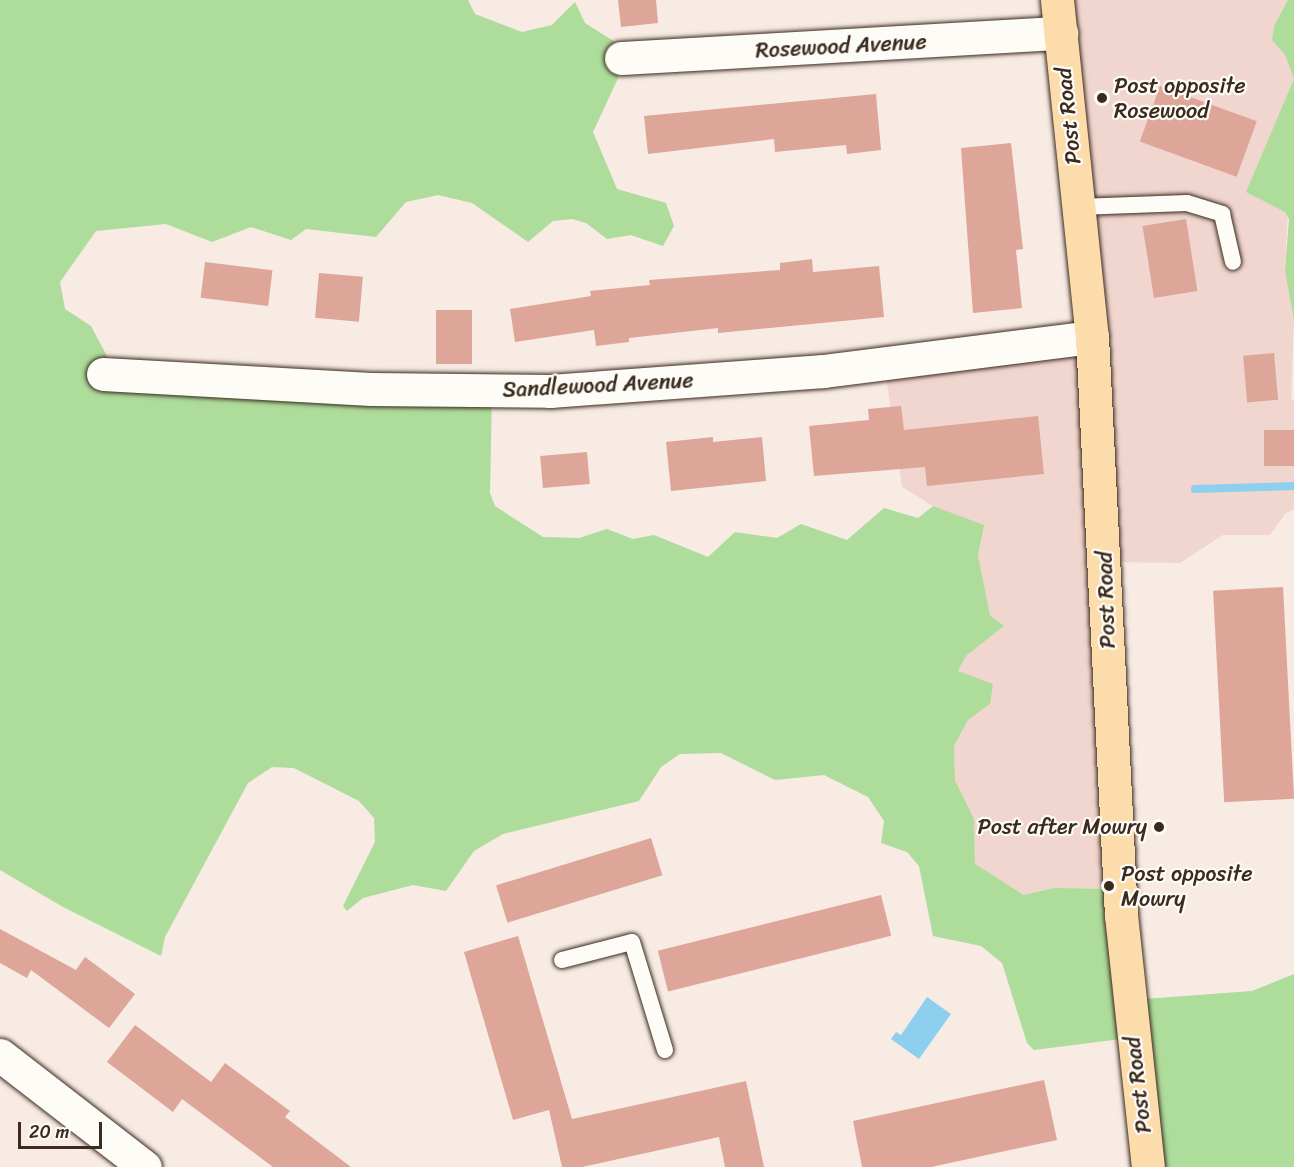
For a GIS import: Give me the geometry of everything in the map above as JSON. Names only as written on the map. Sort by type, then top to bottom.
[{"type":"main road","name":"Post Road","points":[[1055,0],[1061,33],[1092,337],[1121,915],[1148,1167]]},
{"type":"street","name":"Rosewood Avenue","points":[[621,58],[1061,33]]},
{"type":"street","name":"Sandlewood Avenue","points":[[103,374],[371,389],[550,391],[823,371],[1092,337]]},
{"type":"street","points":[[0,1055],[145,1167]]},
{"type":"lane","points":[[1078,207],[1187,204],[1222,214],[1233,262]]},
{"type":"lane","points":[[562,960],[632,942],[665,1050]]},
{"type":"shaded area","points":[[1057,0],[1288,0],[1274,26],[1272,40],[1285,55],[1294,78],[1285,271],[1294,320],[1291,399],[1294,400],[1294,509],[1285,514],[1270,535],[1223,535],[1180,563],[1115,562],[1122,889],[1054,888],[1024,895],[975,865],[974,819],[955,780],[954,746],[968,720],[990,704],[958,671],[966,656],[1004,626],[990,615],[978,555],[983,526],[933,506],[902,487],[885,369],[1093,342]]},
{"type":"green space","points":[[0,0],[468,0],[475,14],[522,32],[552,25],[575,2],[585,23],[637,56],[620,74],[593,132],[617,189],[666,203],[674,226],[663,246],[631,235],[607,239],[586,223],[572,219],[553,221],[528,242],[472,203],[438,195],[406,202],[376,237],[306,229],[291,240],[251,227],[212,242],[166,224],[96,231],[60,282],[65,309],[91,326],[117,375],[492,396],[490,493],[495,506],[543,537],[579,538],[607,529],[633,539],[654,535],[708,557],[735,532],[777,538],[801,524],[847,540],[884,508],[918,518],[933,506],[984,525],[978,555],[990,615],[1004,626],[966,656],[958,671],[993,684],[990,704],[968,720],[954,746],[955,780],[974,819],[975,864],[1024,895],[1054,888],[1122,889],[1131,1000],[1252,991],[1294,974],[1294,1167],[1150,1167],[1129,1038],[1034,1050],[1027,1043],[1002,963],[981,946],[933,936],[919,866],[907,852],[881,843],[884,821],[868,797],[824,775],[775,780],[721,753],[680,754],[661,767],[639,801],[503,834],[474,851],[446,891],[413,885],[363,898],[347,911],[343,906],[375,842],[374,818],[359,801],[294,768],[272,767],[248,783],[165,937],[161,956],[63,907],[0,870]]},
{"type":"green space","points":[[1288,0],[1294,0],[1294,79],[1285,55],[1272,40],[1274,26]]},
{"type":"green space","points":[[1294,79],[1294,320],[1285,271],[1289,219],[1285,212],[1246,192]]},
{"type":"water","points":[[927,997],[951,1014],[919,1059],[891,1039],[896,1032],[901,1035]]},
{"type":"building","points":[[618,0],[656,0],[658,23],[621,27]]},
{"type":"building","points":[[1160,86],[1257,121],[1237,177],[1140,141]]},
{"type":"building","points":[[876,94],[881,150],[847,154],[846,145],[775,152],[774,139],[648,154],[644,116]]},
{"type":"building","points":[[1011,143],[1023,249],[1016,250],[1022,308],[973,313],[961,148]]},
{"type":"building","points":[[1186,219],[1197,291],[1154,298],[1143,226]]},
{"type":"building","points":[[812,259],[813,272],[879,266],[884,317],[718,333],[718,328],[629,338],[629,342],[596,346],[594,330],[515,342],[510,309],[591,296],[590,291],[650,285],[649,280],[780,270],[780,263]]},
{"type":"building","points":[[205,262],[272,270],[268,306],[201,298]]},
{"type":"building","points":[[319,273],[363,277],[359,322],[315,318]]},
{"type":"building","points":[[436,310],[472,310],[472,364],[436,364]]},
{"type":"building","points":[[1274,353],[1278,400],[1247,403],[1243,356]]},
{"type":"building","points":[[901,406],[904,430],[1038,416],[1044,474],[927,486],[925,467],[814,476],[809,426],[869,420],[868,409]]},
{"type":"building","points":[[1264,430],[1294,430],[1294,466],[1264,466]]},
{"type":"building","points":[[713,437],[713,442],[762,437],[766,481],[671,491],[666,442]]},
{"type":"building","points":[[587,452],[590,484],[543,488],[540,456]]},
{"type":"building","points":[[1283,587],[1294,799],[1224,802],[1213,591]]},
{"type":"building","points":[[651,838],[662,875],[507,923],[496,885]]},
{"type":"building","points":[[881,895],[891,936],[668,991],[658,951]]},
{"type":"building","points":[[0,929],[76,970],[85,957],[135,994],[109,1028],[31,970],[27,978],[0,963]]},
{"type":"building","points":[[518,936],[572,1119],[746,1081],[764,1167],[725,1167],[719,1137],[582,1167],[562,1167],[549,1110],[513,1120],[464,952]]},
{"type":"building","points":[[135,1025],[211,1082],[225,1063],[290,1111],[285,1117],[351,1167],[273,1167],[182,1099],[173,1112],[107,1062]]},
{"type":"building","points":[[1044,1080],[1057,1140],[931,1167],[862,1167],[853,1121]]},
{"type":"waterway","points":[[1195,489],[1294,486]]},
{"type":"place","name":"Post opposite Rosewood","points":[[1102,98]]},
{"type":"place","name":"Post after Mowry","points":[[1159,827]]},
{"type":"place","name":"Post opposite Mowry","points":[[1109,886]]}]
